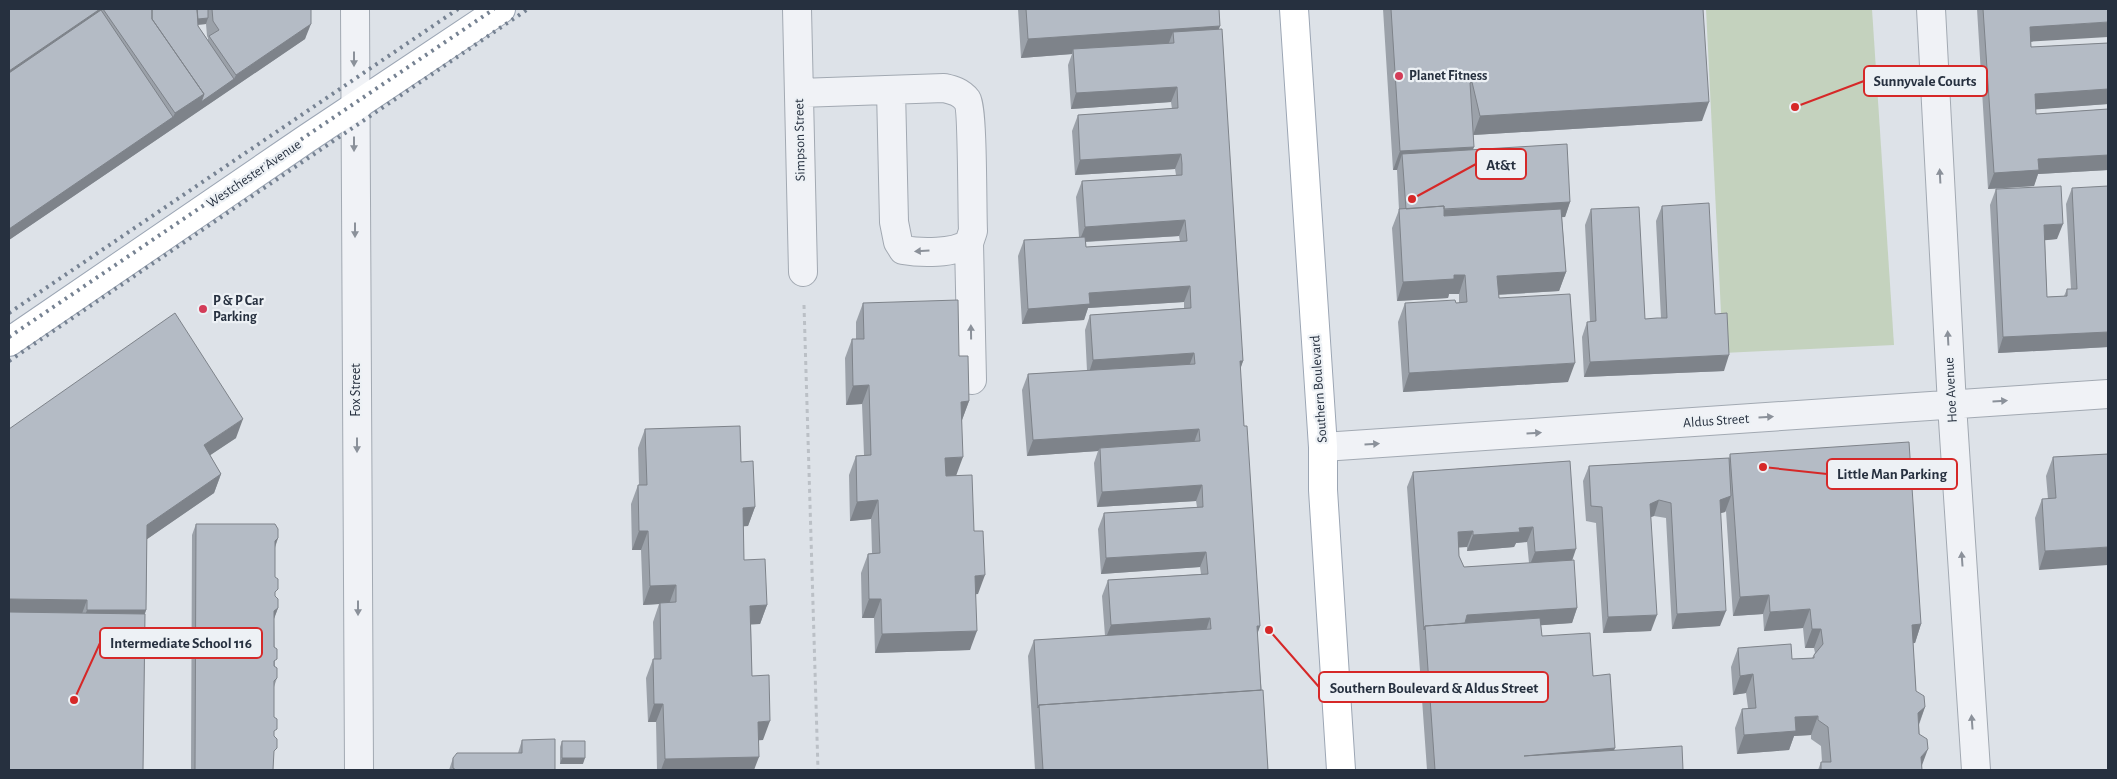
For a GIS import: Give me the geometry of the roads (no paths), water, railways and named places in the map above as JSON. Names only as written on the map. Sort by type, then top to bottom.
[{"type":"main road","name":"Westchester Avenue","points":[[9,342],[354,106],[501,9]]},
{"type":"main road","name":"Southern Boulevard","points":[[1294,9],[1323,448],[1323,490],[1341,770]]},
{"type":"street","name":"Fox Street","points":[[355,9],[354,106],[359,770]]},
{"type":"street","name":"Simpson Street","points":[[797,9],[803,272]]},
{"type":"street","name":"Hoe Avenue","points":[[1931,9],[1952,404],[1976,770]]},
{"type":"street","points":[[799,93],[944,88],[957,91],[968,102],[973,231],[969,243],[972,380]]},
{"type":"street","points":[[890,90],[894,222],[898,242],[903,250],[914,252],[961,249],[969,243]]},
{"type":"street","name":"Aldus Street","points":[[1323,448],[2108,394]]},
{"type":"railway","points":[[9,313],[458,9]]},
{"type":"railway","points":[[9,337],[494,9]]},
{"type":"railway","points":[[9,361],[528,9]]},
{"type":"place","name":"Planet Fitness","points":[[1399,76]]},
{"type":"place","name":"Sunnyvale Courts","points":[[1795,107]]},
{"type":"place","name":"At&t","points":[[1412,199]]},
{"type":"place","name":"P & P Car Parking","points":[[203,309]]},
{"type":"place","name":"Little Man Parking","points":[[1763,467]]},
{"type":"place","name":"Southern Boulevard & Aldus Street","points":[[1269,630]]},
{"type":"place","name":"Intermediate School 116","points":[[74,700]]}]
